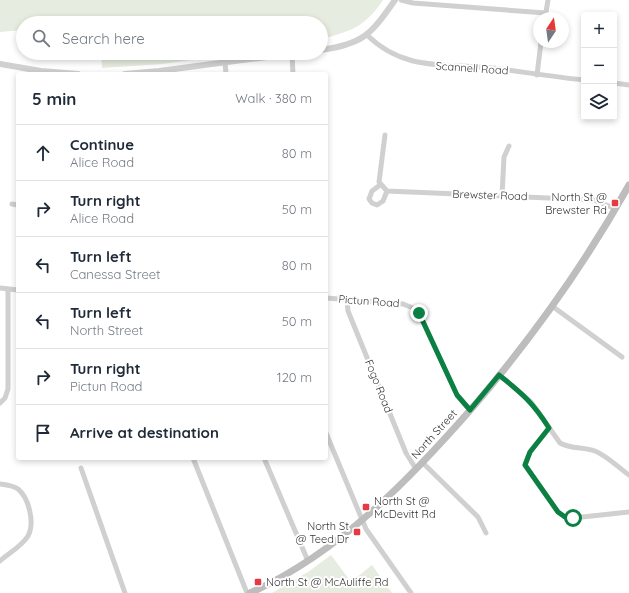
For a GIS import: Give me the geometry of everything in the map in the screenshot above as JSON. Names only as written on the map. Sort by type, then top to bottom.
[{"type":"main road","name":"North Street","points":[[249,593],[308,562],[361,520],[423,463],[499,375],[552,306],[594,244],[629,185]]},
{"type":"street","points":[[328,49],[349,45],[367,36],[395,0]]},
{"type":"street","points":[[401,0],[413,3],[533,15]]},
{"type":"street","points":[[546,12],[548,0]]},
{"type":"street","name":"Scannell Road","points":[[367,36],[391,53],[416,63],[487,68],[581,80]]},
{"type":"street","points":[[537,75],[540,48]]},
{"type":"street","points":[[148,72],[241,60]]},
{"type":"street","points":[[293,72],[294,60]]},
{"type":"street","points":[[225,62],[226,72]]},
{"type":"street","points":[[0,64],[41,72]]},
{"type":"street","points":[[617,84],[629,85]]},
{"type":"street","points":[[380,185],[370,194],[369,199],[372,203],[377,204],[382,202],[387,191],[380,185],[379,176],[385,135]]},
{"type":"street","points":[[502,196],[504,161],[509,146]]},
{"type":"street","name":"Brewster Road","points":[[387,191],[594,200],[616,209]]},
{"type":"street","points":[[12,204],[16,205]]},
{"type":"street","points":[[0,288],[16,290]]},
{"type":"street","points":[[0,403],[5,398],[8,388],[8,289]]},
{"type":"street","name":"Pictun Road","points":[[328,298],[403,304],[416,310],[423,321],[457,395],[470,410]]},
{"type":"street","name":"Fogo Road","points":[[347,300],[348,311],[406,453],[416,469]]},
{"type":"street","points":[[552,306],[622,357]]},
{"type":"street","points":[[499,375],[531,402],[557,440],[563,445],[599,453],[628,474]]},
{"type":"street","points":[[549,428],[530,452],[525,465],[558,512],[565,517],[573,518],[629,512]]},
{"type":"street","points":[[328,438],[361,520],[368,533],[411,593]]},
{"type":"street","points":[[193,460],[249,593]]},
{"type":"street","points":[[265,460],[308,562]]},
{"type":"street","points":[[423,463],[478,517],[486,533]]},
{"type":"street","points":[[82,468],[125,593]]},
{"type":"street","points":[[0,484],[12,486],[22,494],[27,504],[31,521],[30,531],[25,540],[0,561]]},
{"type":"shaded area","points":[[0,0],[383,0],[377,9],[364,22],[341,34],[328,37],[328,16],[16,16],[16,31],[0,32]]},
{"type":"shaded area","points":[[101,60],[190,60],[163,64],[102,68]]},
{"type":"shaded area","points":[[331,555],[351,582],[372,565],[392,593],[272,593],[308,572]]},
{"type":"place","name":"North St @ Brewster Rd","points":[[615,203]]},
{"type":"place","name":"North St @ McDevitt Rd","points":[[366,507]]},
{"type":"place","name":"North St @ Teed Dr","points":[[357,532]]},
{"type":"place","name":"North St @ McAuliffe Rd","points":[[258,582]]},
{"type":"route","points":[[419,313],[457,395],[466,407],[470,410],[499,375],[527,398],[538,410],[549,428],[527,455],[525,465],[558,512],[565,517],[573,518]]}]
